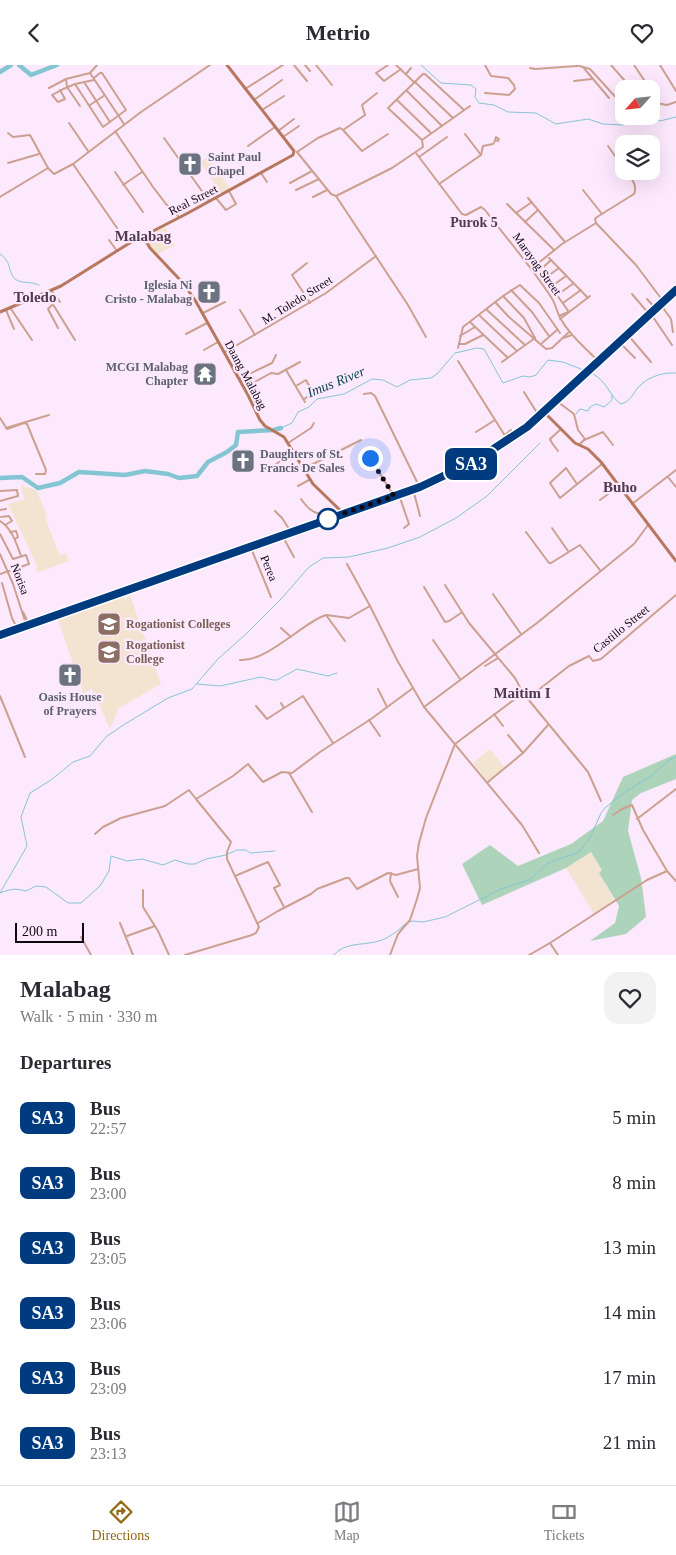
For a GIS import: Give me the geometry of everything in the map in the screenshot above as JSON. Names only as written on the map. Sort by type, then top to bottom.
[{"type":"main road","points":[[0,635],[420,487],[468,465],[509,441],[527,427],[600,362],[676,290]]},
{"type":"main road","points":[[527,427],[546,414],[570,389]]},
{"type":"street","points":[[49,88],[66,79],[90,73],[97,65]]},
{"type":"street","points":[[8,133],[13,137],[30,135],[39,154],[54,174],[73,164],[124,124],[210,65]]},
{"type":"street","points":[[234,65],[228,66],[278,131],[333,196],[336,196],[408,305],[426,337]]},
{"type":"street","points":[[245,89],[283,65]]},
{"type":"street","points":[[294,65],[307,81]]},
{"type":"street","points":[[305,65],[310,71]]},
{"type":"street","points":[[316,65],[332,85]]},
{"type":"street","points":[[388,65],[376,73],[385,82],[401,69]]},
{"type":"street","points":[[397,65],[453,118]]},
{"type":"street","points":[[485,65],[491,76],[508,78],[512,81],[515,89],[509,95],[485,93]]},
{"type":"street","points":[[530,68],[561,68],[577,65],[590,69],[615,96]]},
{"type":"street","points":[[611,65],[624,80]]},
{"type":"street","points":[[634,65],[644,80]]},
{"type":"street","points":[[660,65],[676,91]]},
{"type":"street","points":[[583,67],[609,98]]},
{"type":"street","points":[[406,74],[411,68]]},
{"type":"street","points":[[90,73],[124,124]]},
{"type":"street","points":[[60,90],[65,99],[58,101],[52,95],[60,90],[67,87],[75,84],[94,79],[102,73],[126,110],[103,127],[75,84]]},
{"type":"street","points":[[336,196],[376,176],[423,147],[422,140],[389,109],[389,106],[423,74],[464,110]]},
{"type":"street","points":[[66,79],[67,87],[80,106]]},
{"type":"street","points":[[574,81],[593,79]]},
{"type":"street","points":[[254,100],[282,81]]},
{"type":"street","points":[[84,82],[111,122]]},
{"type":"street","points":[[407,91],[442,126]]},
{"type":"street","points":[[343,130],[365,115],[362,105],[377,93]]},
{"type":"street","points":[[89,105],[105,95]]},
{"type":"street","points":[[262,110],[284,96]]},
{"type":"street","points":[[397,99],[431,133]]},
{"type":"street","points":[[660,103],[670,105],[676,102]]},
{"type":"street","points":[[422,140],[470,106]]},
{"type":"street","points":[[278,131],[294,119]]},
{"type":"street","points":[[69,123],[88,151]]},
{"type":"street","points":[[283,137],[299,126]]},
{"type":"street","points":[[248,146],[275,127]]},
{"type":"street","points":[[296,152],[318,138],[340,128],[362,151],[388,134]]},
{"type":"street","points":[[115,131],[166,204],[179,217]]},
{"type":"street","points":[[465,134],[481,155]]},
{"type":"street","points":[[419,157],[447,137]]},
{"type":"street","points":[[164,138],[210,202]]},
{"type":"street","points":[[440,184],[481,155],[483,146],[494,144],[495,141]]},
{"type":"street","points":[[608,146],[615,156]]},
{"type":"street","name":"Real Street","points":[[0,312],[70,281],[142,236],[210,202],[296,152]]},
{"type":"street","name":"Marayag Street","points":[[416,153],[462,214],[466,215],[478,208],[483,208],[555,303],[560,318],[569,332],[600,362]]},
{"type":"street","points":[[8,163],[39,154]]},
{"type":"street","points":[[73,164],[128,244]]},
{"type":"street","points":[[0,197],[48,168]]},
{"type":"street","points":[[123,185],[142,171]]},
{"type":"street","points":[[290,183],[312,171]]},
{"type":"street","points":[[115,173],[143,212]]},
{"type":"street","points":[[261,173],[267,181]]},
{"type":"street","points":[[296,191],[319,179]]},
{"type":"street","points":[[632,180],[634,194],[595,219],[596,223],[636,265],[670,316],[673,332]]},
{"type":"street","points":[[313,197],[327,189]]},
{"type":"street","points":[[583,189],[602,214]]},
{"type":"street","points":[[216,198],[225,211],[235,205],[229,191]]},
{"type":"street","points":[[528,198],[565,242]]},
{"type":"street","points":[[516,213],[532,202]]},
{"type":"street","points":[[507,204],[554,250]]},
{"type":"street","points":[[525,222],[538,210]]},
{"type":"street","points":[[531,269],[565,242],[596,223]]},
{"type":"street","name":"Daang Malabag","points":[[142,236],[150,248],[183,283],[244,387],[257,416],[265,426],[284,437],[310,480],[343,513]]},
{"type":"street","points":[[110,240],[117,251]]},
{"type":"street","name":"M. Toledo Street","points":[[224,353],[256,336],[337,286],[376,256]]},
{"type":"street","points":[[539,270],[550,259],[589,297],[560,318]]},
{"type":"street","points":[[307,263],[292,275],[310,303]]},
{"type":"street","points":[[537,267],[569,312]]},
{"type":"street","points":[[545,278],[559,268]]},
{"type":"street","points":[[551,287],[566,275]]},
{"type":"street","points":[[557,295],[574,283]]},
{"type":"street","points":[[458,349],[463,327],[518,285],[522,285],[542,306],[560,333]]},
{"type":"street","points":[[51,290],[60,302]]},
{"type":"street","points":[[511,290],[532,312],[549,336]]},
{"type":"street","points":[[563,303],[581,290]]},
{"type":"street","points":[[45,292],[75,340]]},
{"type":"street","points":[[632,294],[650,314],[672,345]]},
{"type":"street","points":[[503,296],[524,318],[535,338]]},
{"type":"street","points":[[647,299],[656,309]]},
{"type":"street","points":[[202,314],[225,302]]},
{"type":"street","points":[[495,302],[508,317],[546,349],[550,349],[569,332]]},
{"type":"street","points":[[53,304],[48,309],[58,328]]},
{"type":"street","points":[[8,309],[14,329]]},
{"type":"street","points":[[8,309],[32,340]]},
{"type":"street","points":[[486,309],[525,345]]},
{"type":"street","points":[[240,310],[256,336]]},
{"type":"street","points":[[479,315],[517,351]]},
{"type":"street","points":[[470,322],[508,358]]},
{"type":"street","points":[[186,333],[207,323]]},
{"type":"street","points":[[460,336],[475,327]]},
{"type":"street","points":[[541,344],[557,330]]},
{"type":"street","points":[[459,344],[466,344],[483,335]]},
{"type":"street","points":[[563,338],[572,335]]},
{"type":"street","points":[[628,335],[651,362]]},
{"type":"street","points":[[502,362],[535,338]]},
{"type":"street","points":[[204,350],[218,342]]},
{"type":"street","points":[[620,342],[635,358]]},
{"type":"street","points":[[239,379],[272,363],[276,355]]},
{"type":"street","points":[[458,361],[509,441]]},
{"type":"street","points":[[244,387],[271,373],[278,375],[300,362]]},
{"type":"street","points":[[286,370],[304,400],[313,394],[306,380],[296,386]]},
{"type":"street","points":[[524,392],[539,416]]},
{"type":"street","points":[[364,395],[371,393],[375,396],[420,487]]},
{"type":"street","points":[[558,402],[574,414],[578,430],[584,440]]},
{"type":"street","points":[[546,414],[578,445],[588,449],[602,464],[676,561]]},
{"type":"street","points":[[6,427],[49,415]]},
{"type":"street","points":[[0,418],[8,429],[24,423],[28,425],[46,470],[45,474],[36,474]]},
{"type":"street","points":[[476,432],[495,420]]},
{"type":"street","points":[[288,443],[311,428],[314,423]]},
{"type":"street","points":[[558,451],[550,439],[561,429]]},
{"type":"street","points":[[509,441],[506,435],[508,432],[512,430],[516,436]]},
{"type":"street","points":[[578,445],[584,440],[603,432],[613,445]]},
{"type":"street","points":[[303,469],[361,440]]},
{"type":"street","points":[[273,466],[293,453]]},
{"type":"street","points":[[370,458],[394,496]]},
{"type":"street","points":[[577,484],[566,468],[550,483],[560,498],[602,464]]},
{"type":"street","points":[[306,474],[320,466],[324,471],[329,469]]},
{"type":"street","points":[[632,504],[676,470]]},
{"type":"street","points":[[668,476],[676,487]]},
{"type":"street","points":[[298,486],[310,480]]},
{"type":"street","points":[[600,501],[619,486]]},
{"type":"street","points":[[413,489],[420,516]]},
{"type":"street","points":[[0,491],[17,490],[18,496],[0,501]]},
{"type":"street","points":[[399,494],[409,524],[404,528]]},
{"type":"street","points":[[302,499],[308,508],[320,514],[324,520]]},
{"type":"street","points":[[0,510],[6,509]]},
{"type":"street","points":[[275,511],[291,532]]},
{"type":"street","points":[[6,525],[12,521],[11,518],[9,516],[0,516],[0,522],[6,525],[22,556]]},
{"type":"street","points":[[424,707],[522,635],[601,571],[634,543],[648,525]]},
{"type":"street","points":[[552,528],[568,552]]},
{"type":"street","points":[[10,532],[16,531],[18,537],[14,539]]},
{"type":"street","points":[[526,532],[549,563],[552,563],[580,545],[601,571]]},
{"type":"street","points":[[0,534],[13,559],[26,555],[29,564],[0,574]]},
{"type":"street","points":[[282,535],[294,557]]},
{"type":"street","name":"Perea","points":[[250,546],[271,597]]},
{"type":"street","name":"Norisa","points":[[0,554],[28,625]]},
{"type":"street","points":[[347,564],[424,707],[522,825],[539,853]]},
{"type":"street","points":[[2,583],[17,628]]},
{"type":"street","points":[[444,585],[461,613],[515,678],[522,693],[584,766],[601,801]]},
{"type":"street","points":[[424,587],[445,622],[461,613]]},
{"type":"street","points":[[492,594],[522,635]]},
{"type":"street","name":"Castillo Street","points":[[527,699],[569,666],[589,656],[593,661],[601,659],[676,595]]},
{"type":"street","points":[[240,660],[244,661],[260,655],[291,637],[316,619],[326,615],[349,618],[370,606]]},
{"type":"street","points":[[326,615],[345,641]]},
{"type":"street","points":[[281,628],[291,637]]},
{"type":"street","points":[[433,640],[460,679]]},
{"type":"street","points":[[485,666],[498,658]]},
{"type":"street","points":[[196,799],[233,776],[248,764],[263,782],[282,772],[292,773],[413,688]]},
{"type":"street","points":[[378,689],[388,707]]},
{"type":"street","points":[[390,955],[398,934],[409,921],[420,888],[417,856],[426,818],[455,744],[522,693]]},
{"type":"street","points":[[256,706],[267,719],[303,695],[333,743]]},
{"type":"street","points":[[0,696],[25,757]]},
{"type":"street","points":[[281,703],[284,708]]},
{"type":"street","points":[[494,714],[503,726]]},
{"type":"street","points":[[369,720],[380,736]]},
{"type":"street","points":[[488,782],[523,753],[548,725]]},
{"type":"street","points":[[508,735],[523,753]]},
{"type":"street","points":[[289,773],[312,812]]},
{"type":"street","points":[[637,819],[676,789]]},
{"type":"street","points":[[94,834],[121,818],[165,806],[189,790],[230,841],[227,859],[258,923],[258,930],[252,935],[185,955]]},
{"type":"street","points":[[614,815],[632,805],[637,819],[667,871],[676,881]]},
{"type":"street","points":[[235,876],[268,861],[280,885],[274,888],[284,908]]},
{"type":"street","points":[[258,923],[303,899],[317,889],[348,878],[357,889],[387,873],[396,875],[418,869]]},
{"type":"street","points":[[529,955],[647,879],[667,871]]},
{"type":"street","points":[[391,873],[390,881],[398,897]]},
{"type":"street","points":[[143,890],[142,905],[169,955]]},
{"type":"street","points":[[120,923],[133,955]]},
{"type":"street","points":[[126,936],[155,926]]},
{"type":"street","points":[[81,937],[91,955]]},
{"type":"street","points":[[550,943],[558,955]]},
{"type":"shaded area","points":[[208,157],[230,189],[221,194],[200,162]]},
{"type":"shaded area","points":[[165,227],[175,245],[157,255],[147,241],[147,237]]},
{"type":"shaded area","points":[[21,485],[36,490],[47,515],[45,518],[59,553],[61,555],[66,553],[69,561],[36,573],[37,566],[8,504],[24,499]]},
{"type":"shaded area","name":"Rogationist College","points":[[130,595],[161,684],[119,708],[110,729],[92,689],[83,693],[58,620],[124,597],[125,600]]},
{"type":"shaded area","points":[[490,749],[505,768],[488,782],[473,763]]},
{"type":"shaded area","points":[[591,852],[603,870],[599,873],[615,901],[594,914],[566,868]]},
{"type":"green space","points":[[676,754],[676,779],[641,793],[632,800],[628,831],[641,878],[646,917],[626,934],[590,941],[615,923],[619,906],[599,873],[602,870],[591,852],[566,868],[482,905],[462,864],[490,845],[518,866],[571,844],[603,821],[623,777]]},
{"type":"waterway","points":[[0,72],[11,65]]},
{"type":"waterway","points":[[19,65],[31,75],[57,65]]},
{"type":"waterway","points":[[421,65],[441,83],[471,85],[476,89],[475,97],[479,103],[494,105],[508,112],[536,113],[556,124],[588,119],[603,124],[615,125]]},
{"type":"waterway","points":[[660,121],[676,117]]},
{"type":"waterway","points":[[0,254],[7,261],[15,279],[39,285]]},
{"type":"waterway","name":"Imus River","points":[[281,428],[292,423],[298,412],[309,407],[317,399],[344,394],[372,379],[383,380],[397,387],[410,380],[431,378],[437,374],[455,353],[477,348],[484,349],[503,383],[523,376],[530,377],[536,375],[548,360],[563,362],[586,371]]},
{"type":"waterway","name":"Imus River","points":[[593,374],[602,381],[621,404],[628,400],[649,379],[659,375],[676,373]]},
{"type":"waterway","points":[[576,414],[580,409],[588,411],[590,407],[596,404],[604,407],[612,400],[612,395]]},
{"type":"waterway","name":"Imus River","points":[[0,478],[22,477],[38,488],[60,483],[79,472],[125,475],[145,471],[168,474],[179,478],[197,476],[208,462],[236,445],[238,432],[281,428]]},
{"type":"waterway","points":[[0,893],[27,846],[21,817],[30,793],[51,780],[73,762],[90,756],[107,736],[125,724],[168,698],[192,689],[218,659],[281,599],[309,567],[323,558],[349,557],[388,548],[420,537],[456,518],[487,496],[540,443]]},
{"type":"waterway","points":[[197,684],[220,686],[261,677],[277,680],[297,669],[328,676],[337,673]]},
{"type":"waterway","points":[[409,922],[423,922],[445,917],[501,889],[529,880],[548,863],[579,852],[590,838],[601,813],[606,807],[628,790],[650,777],[669,760],[676,757]]},
{"type":"waterway","points":[[0,893],[13,889],[26,891],[36,886],[46,887],[68,903],[81,903],[100,886],[109,871],[111,856],[127,861],[142,859],[163,865],[175,860],[195,864],[237,850],[246,850],[250,853],[275,851]]},
{"type":"waterway","points":[[334,955],[342,948],[348,946],[383,939],[395,933],[405,924]]},
{"type":"bus line","name":"SA3","points":[[0,635],[420,487],[475,461],[492,452],[527,427],[600,362],[676,290]]},
{"type":"place","name":"Saint Paul Chapel","points":[[190,164]]},
{"type":"place","name":"Iglesia Ni Cristo - Malabag","points":[[209,292]]},
{"type":"place","name":"MCGI Malabag Chapter","points":[[205,374]]},
{"type":"place","name":"Daughters of St. Francis De Sales","points":[[243,461]]},
{"type":"place","name":"Rogationist Colleges","points":[[109,624]]},
{"type":"place","name":"Rogationist College","points":[[109,652]]},
{"type":"place","name":"Oasis House of Prayers","points":[[70,675]]},
{"type":"district","name":"Purok 5","points":[[474,222]]},
{"type":"district","name":"Malabag","points":[[143,236]]},
{"type":"district","name":"Toledo","points":[[35,297]]},
{"type":"district","name":"Buho","points":[[620,487]]},
{"type":"district","name":"Maitim I","points":[[522,693]]},
{"type":"route","points":[[328,519],[394,496],[370,458]]}]
